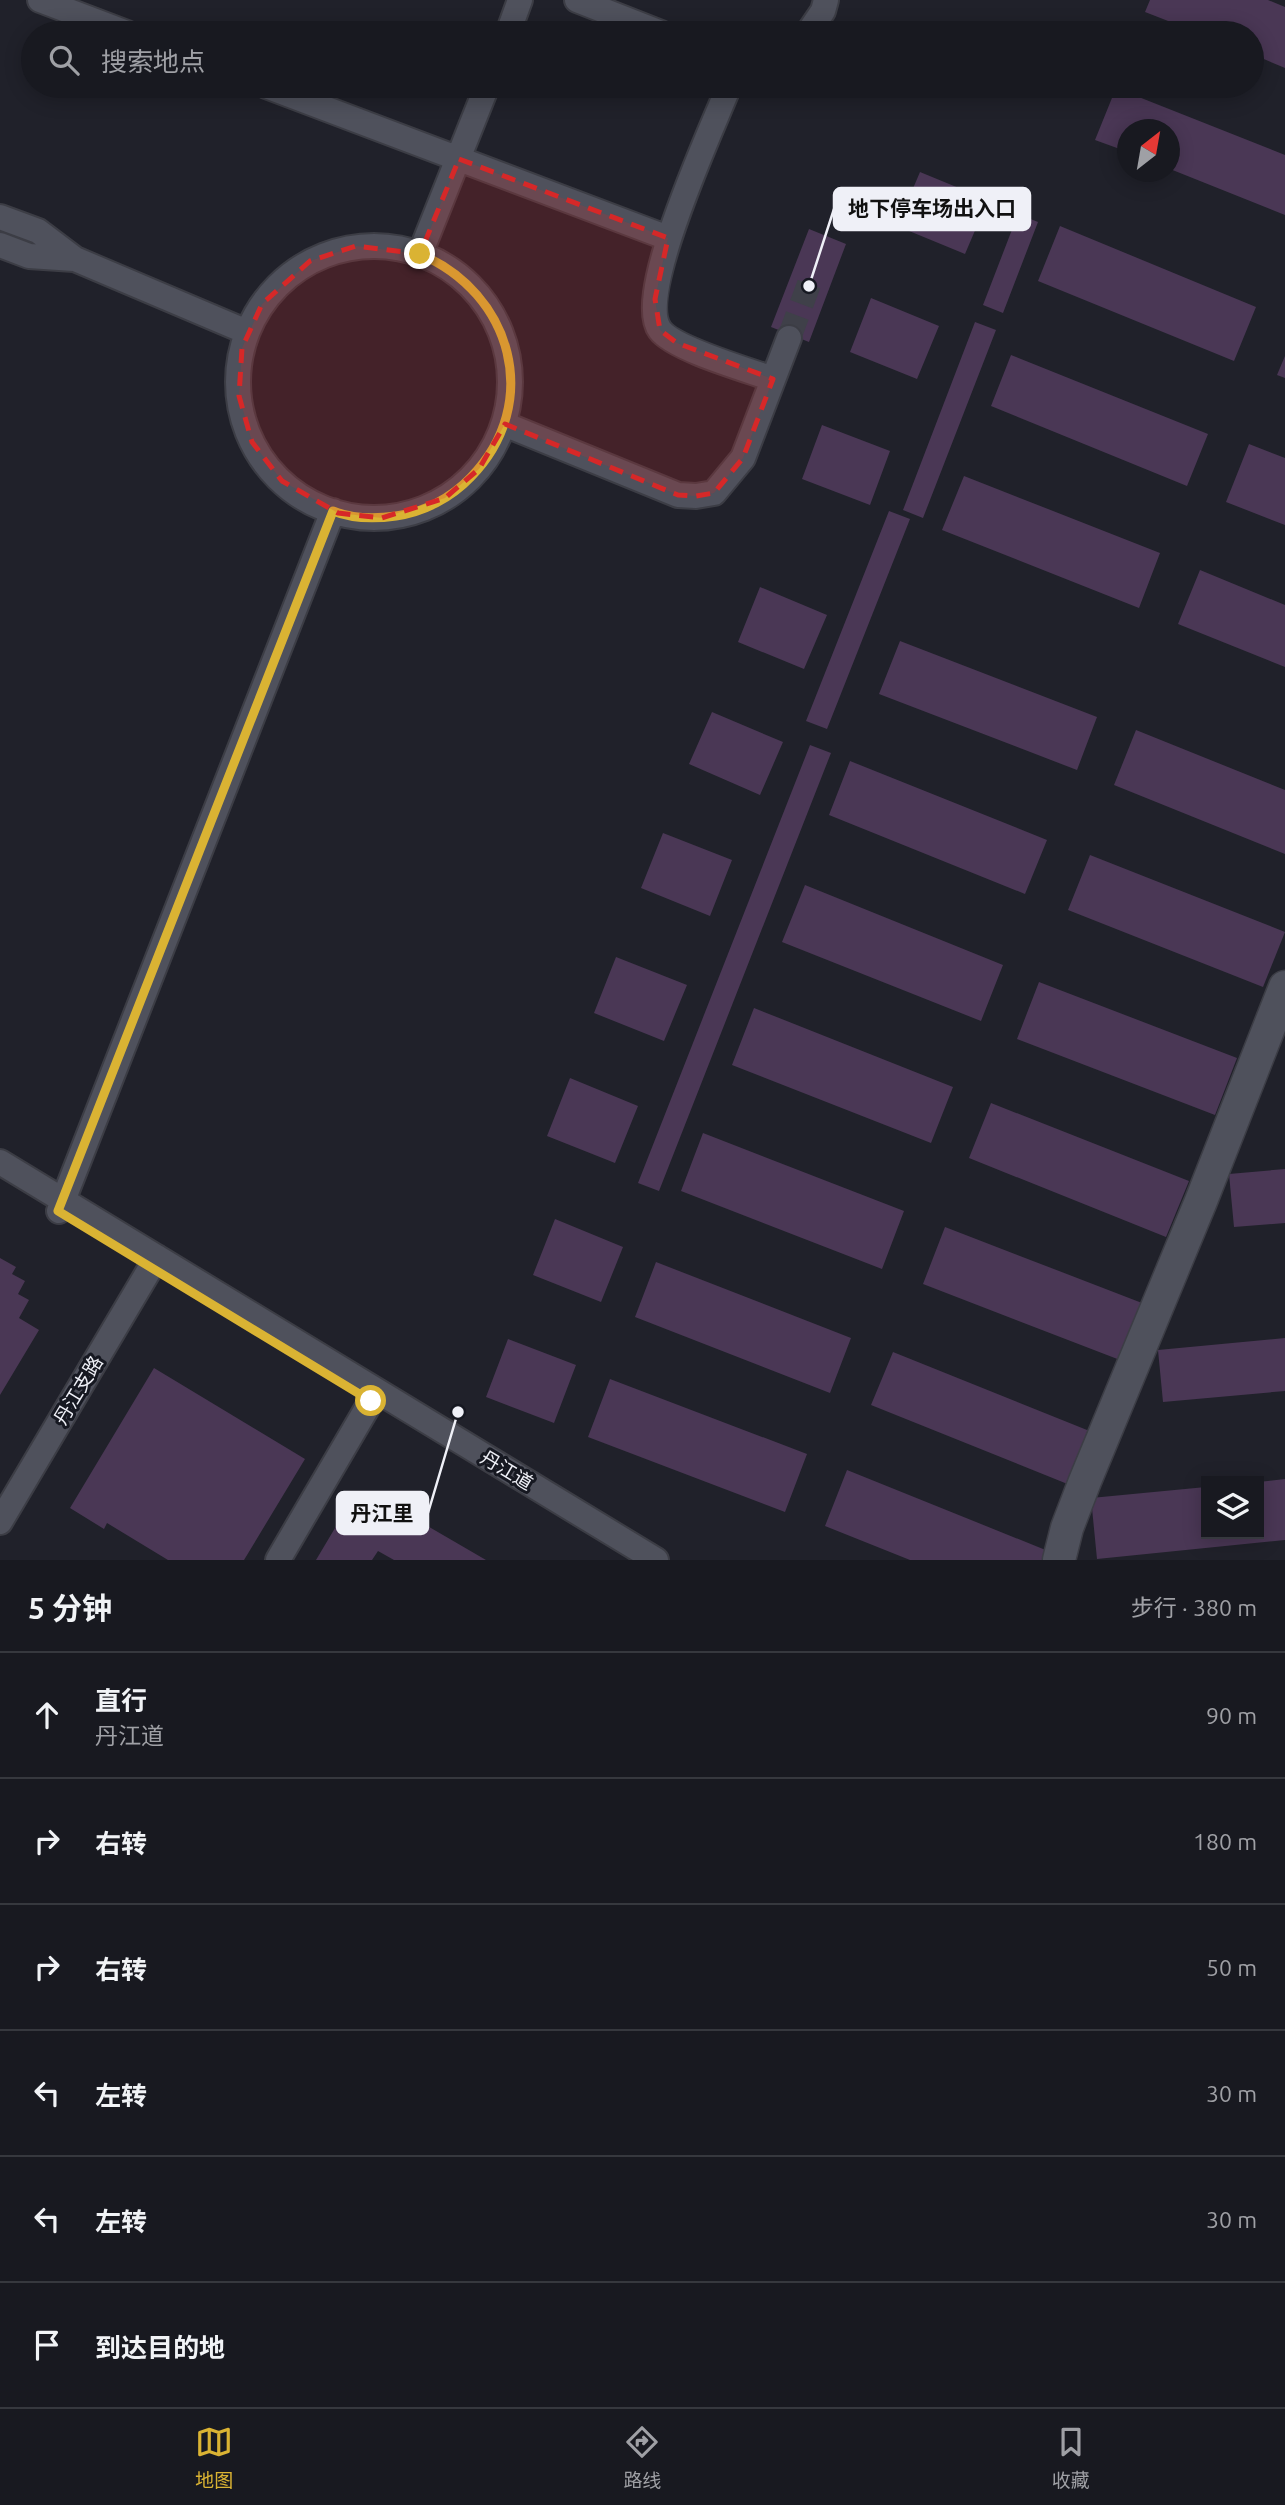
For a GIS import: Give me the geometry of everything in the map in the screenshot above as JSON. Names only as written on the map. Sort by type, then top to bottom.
[{"type":"street","points":[[40,0],[95,21]]},
{"type":"street","points":[[512,21],[520,0]]},
{"type":"street","points":[[578,0],[631,21]]},
{"type":"street","points":[[816,21],[826,0]]},
{"type":"street","points":[[298,98],[668,238]]},
{"type":"street","points":[[420,254],[482,98]]},
{"type":"street","points":[[724,98],[668,238],[654,299],[654,316],[660,330],[677,343],[773,379]]},
{"type":"street","points":[[0,218],[38,231],[75,260],[247,332]]},
{"type":"street","points":[[0,245],[29,256],[75,260]]},
{"type":"street","points":[[356,246],[389,246],[420,254],[454,272],[471,286],[497,322],[510,365],[511,387],[504,424],[492,451],[479,469],[464,485],[446,498],[426,508],[382,518],[360,517],[333,511],[308,500],[282,481],[270,470],[252,442],[239,396],[239,364],[247,332],[272,291],[310,261],[356,246]]},
{"type":"street","points":[[504,424],[678,495],[714,493],[743,458],[789,338]]},
{"type":"street","points":[[61,1205],[333,511]]},
{"type":"street","points":[[1059,1560],[1067,1528],[1085,1481],[1201,1201],[1285,987]]},
{"type":"street","name":"丹江道","points":[[0,1162],[61,1205],[374,1396],[635,1560]]},
{"type":"street","name":"丹江道","points":[[0,1175],[61,1205]]},
{"type":"street","name":"丹江支路","points":[[0,1522],[154,1262]]},
{"type":"street","points":[[278,1560],[374,1396]]},
{"type":"street","name":"丹江道","points":[[374,1396],[656,1560]]},
{"type":"highlighted area","points":[[459,159],[668,238],[655,299],[660,330],[677,343],[773,379],[743,458],[714,493],[678,495],[505,424],[479,469],[445,498],[382,518],[338,513],[282,481],[252,442],[239,396],[242,348],[262,304],[310,261],[356,246],[420,254]]},
{"type":"building","points":[[1150,0],[1268,0],[1285,7],[1285,68],[1264,59],[1264,21],[1168,21],[1145,12]]},
{"type":"building","points":[[1112,98],[1141,98],[1285,155],[1285,215],[1180,173],[1180,119],[1117,119],[1117,148],[1095,140]]},
{"type":"building","points":[[920,172],[988,200],[965,254],[897,226]]},
{"type":"building","points":[[1018,214],[1038,222],[1003,313],[983,305]]},
{"type":"building","points":[[1060,226],[1256,307],[1234,361],[1038,281]]},
{"type":"building","points":[[809,229],[846,244],[809,342],[771,327]]},
{"type":"building","points":[[871,298],[939,326],[917,379],[850,352]]},
{"type":"building","points":[[975,322],[996,330],[923,518],[903,510]]},
{"type":"building","points":[[1011,355],[1208,434],[1187,486],[991,406]]},
{"type":"building","points":[[1285,356],[1285,378],[1277,375]]},
{"type":"building","points":[[822,425],[890,451],[870,505],[802,479]]},
{"type":"building","points":[[1249,444],[1285,458],[1285,525],[1226,502]]},
{"type":"building","points":[[964,476],[1160,553],[1139,608],[942,530]]},
{"type":"building","points":[[889,511],[910,519],[827,729],[806,721]]},
{"type":"building","points":[[1200,570],[1285,605],[1285,667],[1178,624]]},
{"type":"building","points":[[760,587],[827,615],[804,669],[738,642]]},
{"type":"building","points":[[900,641],[1097,717],[1077,770],[879,694]]},
{"type":"building","points":[[712,712],[783,742],[760,795],[689,764]]},
{"type":"building","points":[[1136,730],[1285,790],[1285,854],[1114,785]]},
{"type":"building","points":[[810,745],[831,753],[659,1191],[638,1183]]},
{"type":"building","points":[[850,761],[1047,840],[1025,894],[829,815]]},
{"type":"building","points":[[663,833],[732,860],[710,916],[641,888]]},
{"type":"building","points":[[1090,855],[1285,932],[1263,987],[1068,910]]},
{"type":"building","points":[[805,885],[1003,965],[981,1021],[782,942]]},
{"type":"building","points":[[616,957],[687,985],[664,1041],[594,1013]]},
{"type":"building","points":[[1039,982],[1237,1058],[1215,1115],[1017,1039]]},
{"type":"building","points":[[754,1008],[953,1087],[931,1143],[732,1065]]},
{"type":"building","points":[[570,1078],[638,1106],[615,1163],[547,1136]]},
{"type":"building","points":[[991,1103],[1189,1181],[1166,1237],[969,1158]]},
{"type":"building","points":[[703,1133],[904,1211],[882,1269],[681,1191]]},
{"type":"building","points":[[1285,1169],[1285,1223],[1234,1227],[1229,1174]]},
{"type":"building","points":[[555,1219],[623,1247],[601,1302],[533,1275]]},
{"type":"building","points":[[945,1227],[1142,1303],[1120,1360],[923,1284]]},
{"type":"building","points":[[0,1258],[16,1267],[12,1274],[25,1281],[18,1294],[29,1300],[19,1318],[39,1330],[0,1395]]},
{"type":"building","points":[[656,1262],[851,1338],[830,1393],[635,1317]]},
{"type":"building","points":[[1285,1338],[1285,1391],[1163,1402],[1158,1350]]},
{"type":"building","points":[[508,1339],[576,1365],[554,1423],[486,1397]]},
{"type":"building","points":[[893,1352],[1092,1432],[1070,1485],[871,1405]]},
{"type":"building","points":[[154,1368],[305,1459],[244,1560],[168,1560],[107,1523],[104,1529],[70,1508]]},
{"type":"building","points":[[610,1379],[807,1454],[785,1512],[588,1437]]},
{"type":"building","points":[[847,1470],[1048,1551],[1044,1560],[910,1560],[825,1526]]},
{"type":"building","points":[[1285,1479],[1285,1540],[1097,1559],[1091,1498],[1201,1487],[1201,1539],[1264,1539],[1264,1481]]},
{"type":"building","points":[[383,1505],[398,1514],[400,1510],[486,1560],[394,1560],[378,1551],[372,1560],[316,1560],[338,1523],[353,1532],[365,1512],[376,1518]]},
{"type":"tunnel","points":[[789,338],[809,284]]},
{"type":"place","name":"地下停车场出入口","points":[[809,286]]},
{"type":"place","name":"丹江里","points":[[458,1412]]},
{"type":"route","points":[[371,1401],[58,1211],[333,511],[360,517],[382,518],[426,508],[464,485],[492,451],[502,431],[511,387],[510,365],[497,322],[486,303],[471,286],[435,260],[420,254]]}]
